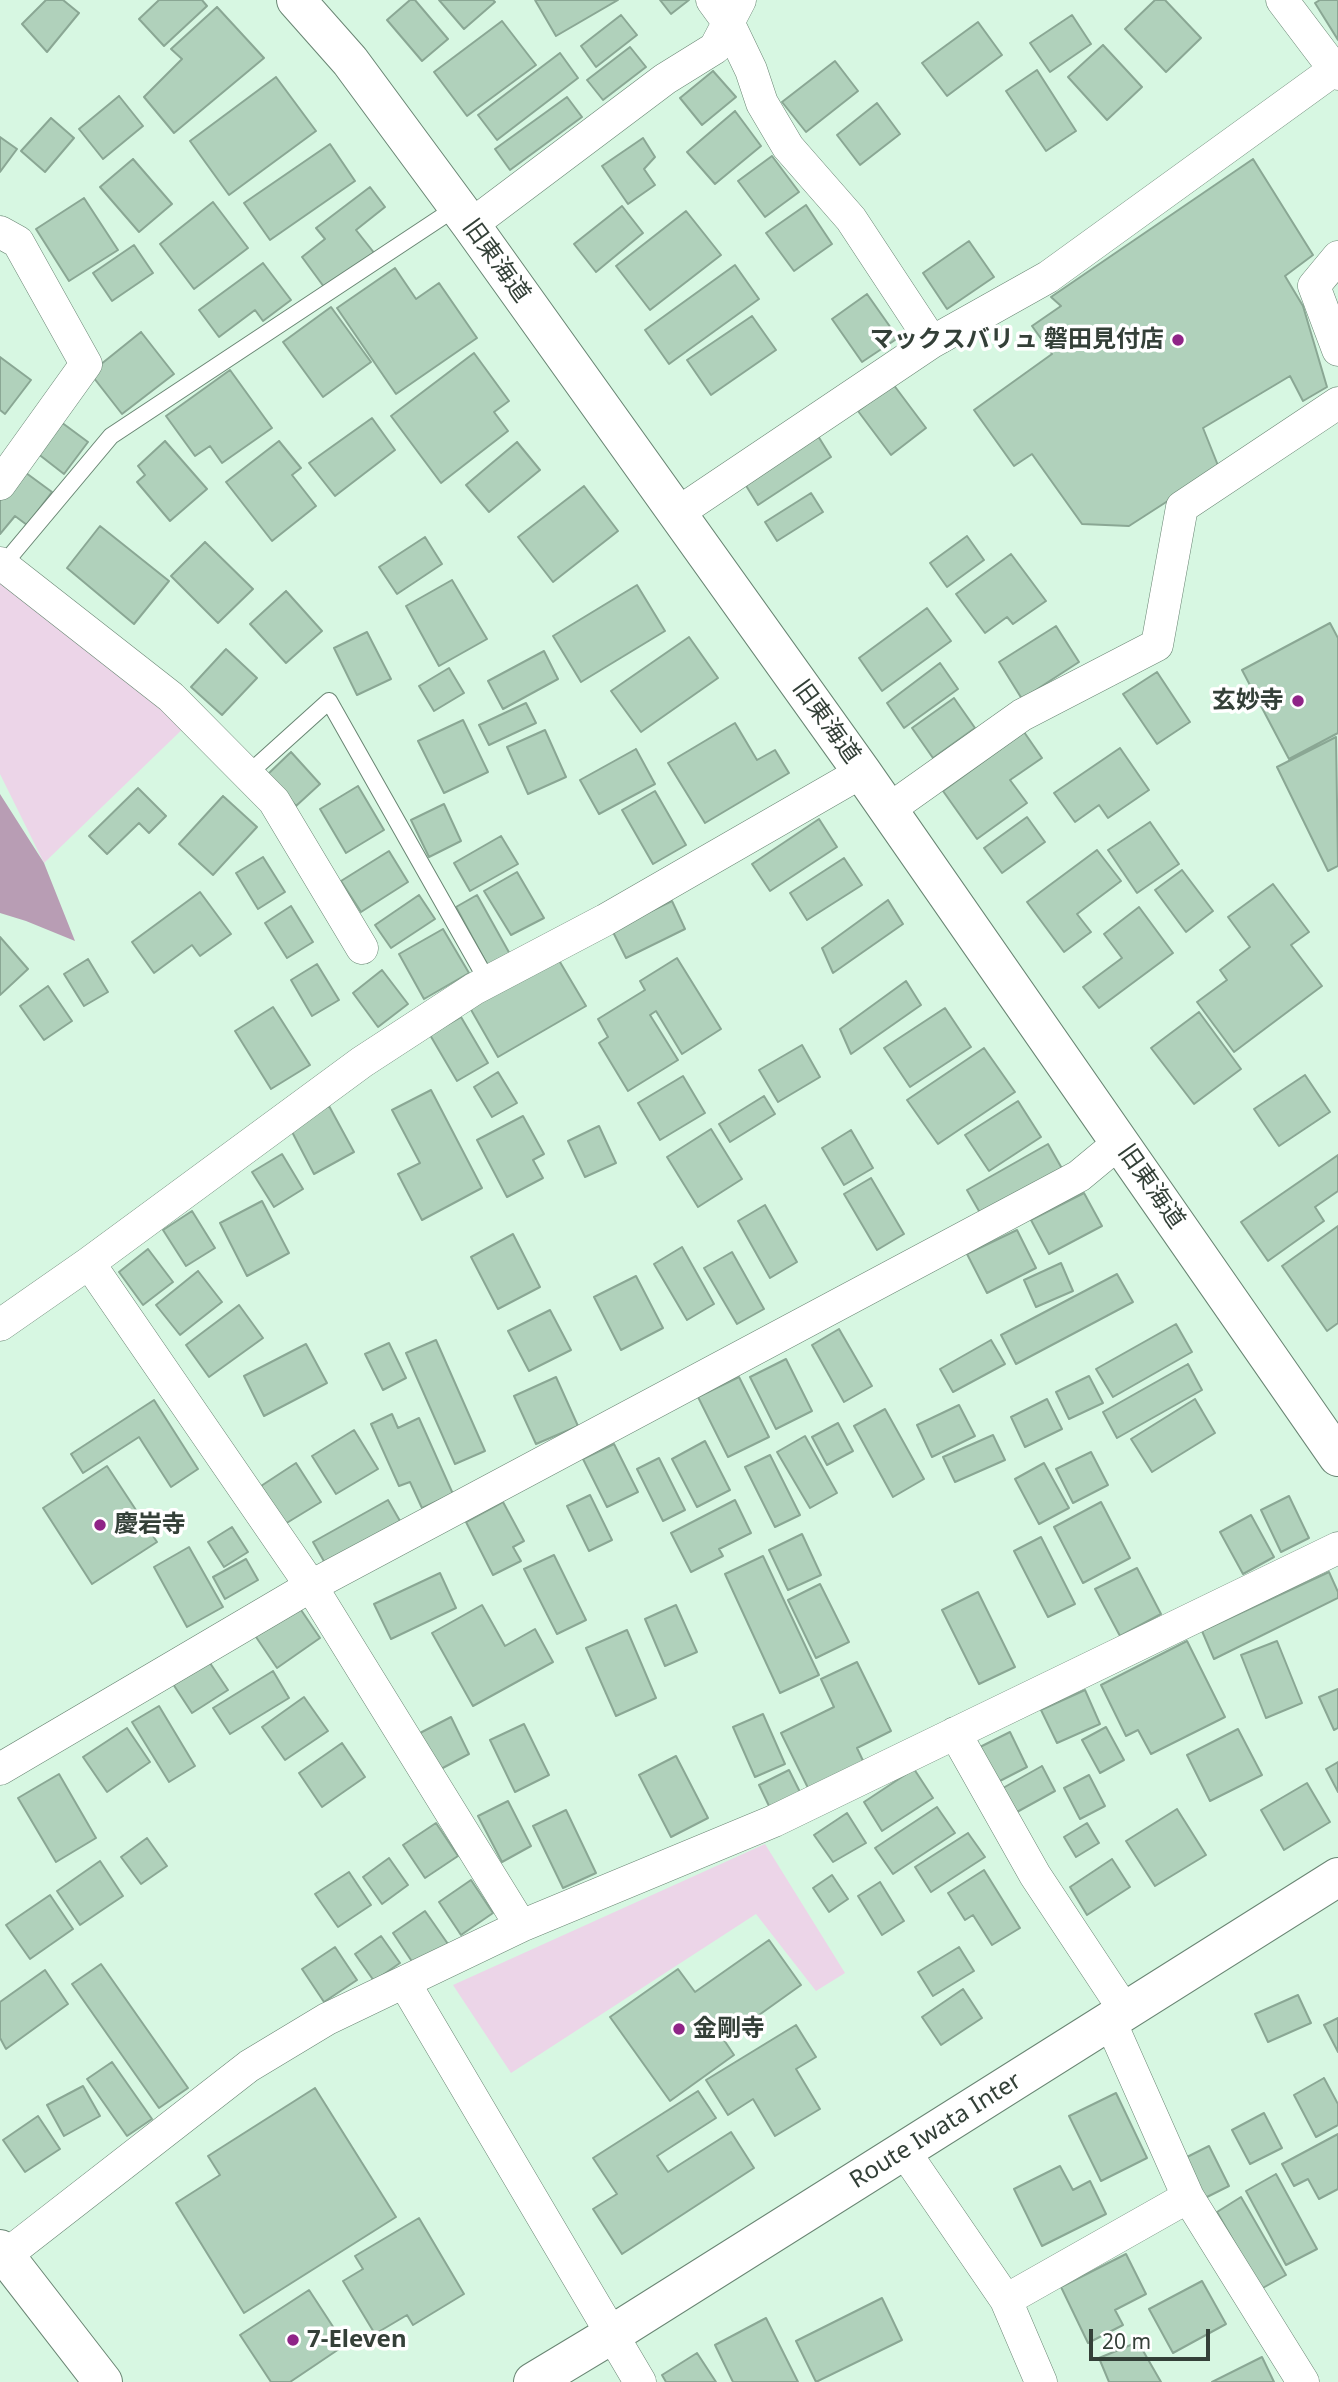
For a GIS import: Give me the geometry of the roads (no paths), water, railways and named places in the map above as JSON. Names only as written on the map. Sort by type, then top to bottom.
[{"type":"street","name":"旧東海道","points":[[296,0],[350,61],[464,216],[862,772],[1338,1458]]},
{"type":"street","points":[[676,514],[932,342],[1048,277],[1337,71],[1282,0]]},
{"type":"street","points":[[464,216],[715,48],[727,7]]},
{"type":"street","points":[[727,7],[762,103],[788,146],[851,219],[932,342]]},
{"type":"street","points":[[0,232],[18,242],[86,364],[0,484]]},
{"type":"street","points":[[1338,257],[1314,286],[1338,350]]},
{"type":"street","points":[[888,810],[1022,715],[1157,645],[1182,507],[1338,403]]},
{"type":"street","points":[[2,564],[171,697],[274,801],[362,948]]},
{"type":"street","points":[[0,1325],[89,1263],[362,1062],[488,982],[605,920],[862,772]]},
{"type":"street","points":[[0,1769],[311,1586],[1079,1176],[1120,1142]]},
{"type":"street","points":[[89,1263],[311,1586],[522,1926]]},
{"type":"street","points":[[103,2382],[3,2252],[249,2066],[327,2019],[404,1982],[522,1926],[774,1821],[1338,1548]]},
{"type":"street","points":[[955,1733],[1117,2016],[1188,2197],[1303,2382]]},
{"type":"street","name":"Route Iwata Inter","points":[[533,2382],[1338,1877]]},
{"type":"street","points":[[404,1982],[640,2382]]},
{"type":"street","points":[[904,2151],[1006,2300],[1041,2382]]},
{"type":"street","points":[[1006,2300],[1188,2197]]},
{"type":"lane","points":[[2,564],[111,436],[464,216]]},
{"type":"lane","points":[[248,774],[329,701],[488,982]]},
{"type":"place","name":"マックスバリュ 磐田見付店","points":[[1178,340]]},
{"type":"place","name":"玄妙寺","points":[[1298,701]]},
{"type":"place","name":"慶岩寺","points":[[100,1525]]},
{"type":"place","name":"金剛寺","points":[[679,2029]]},
{"type":"place","name":"7-Eleven","points":[[293,2340]]}]
